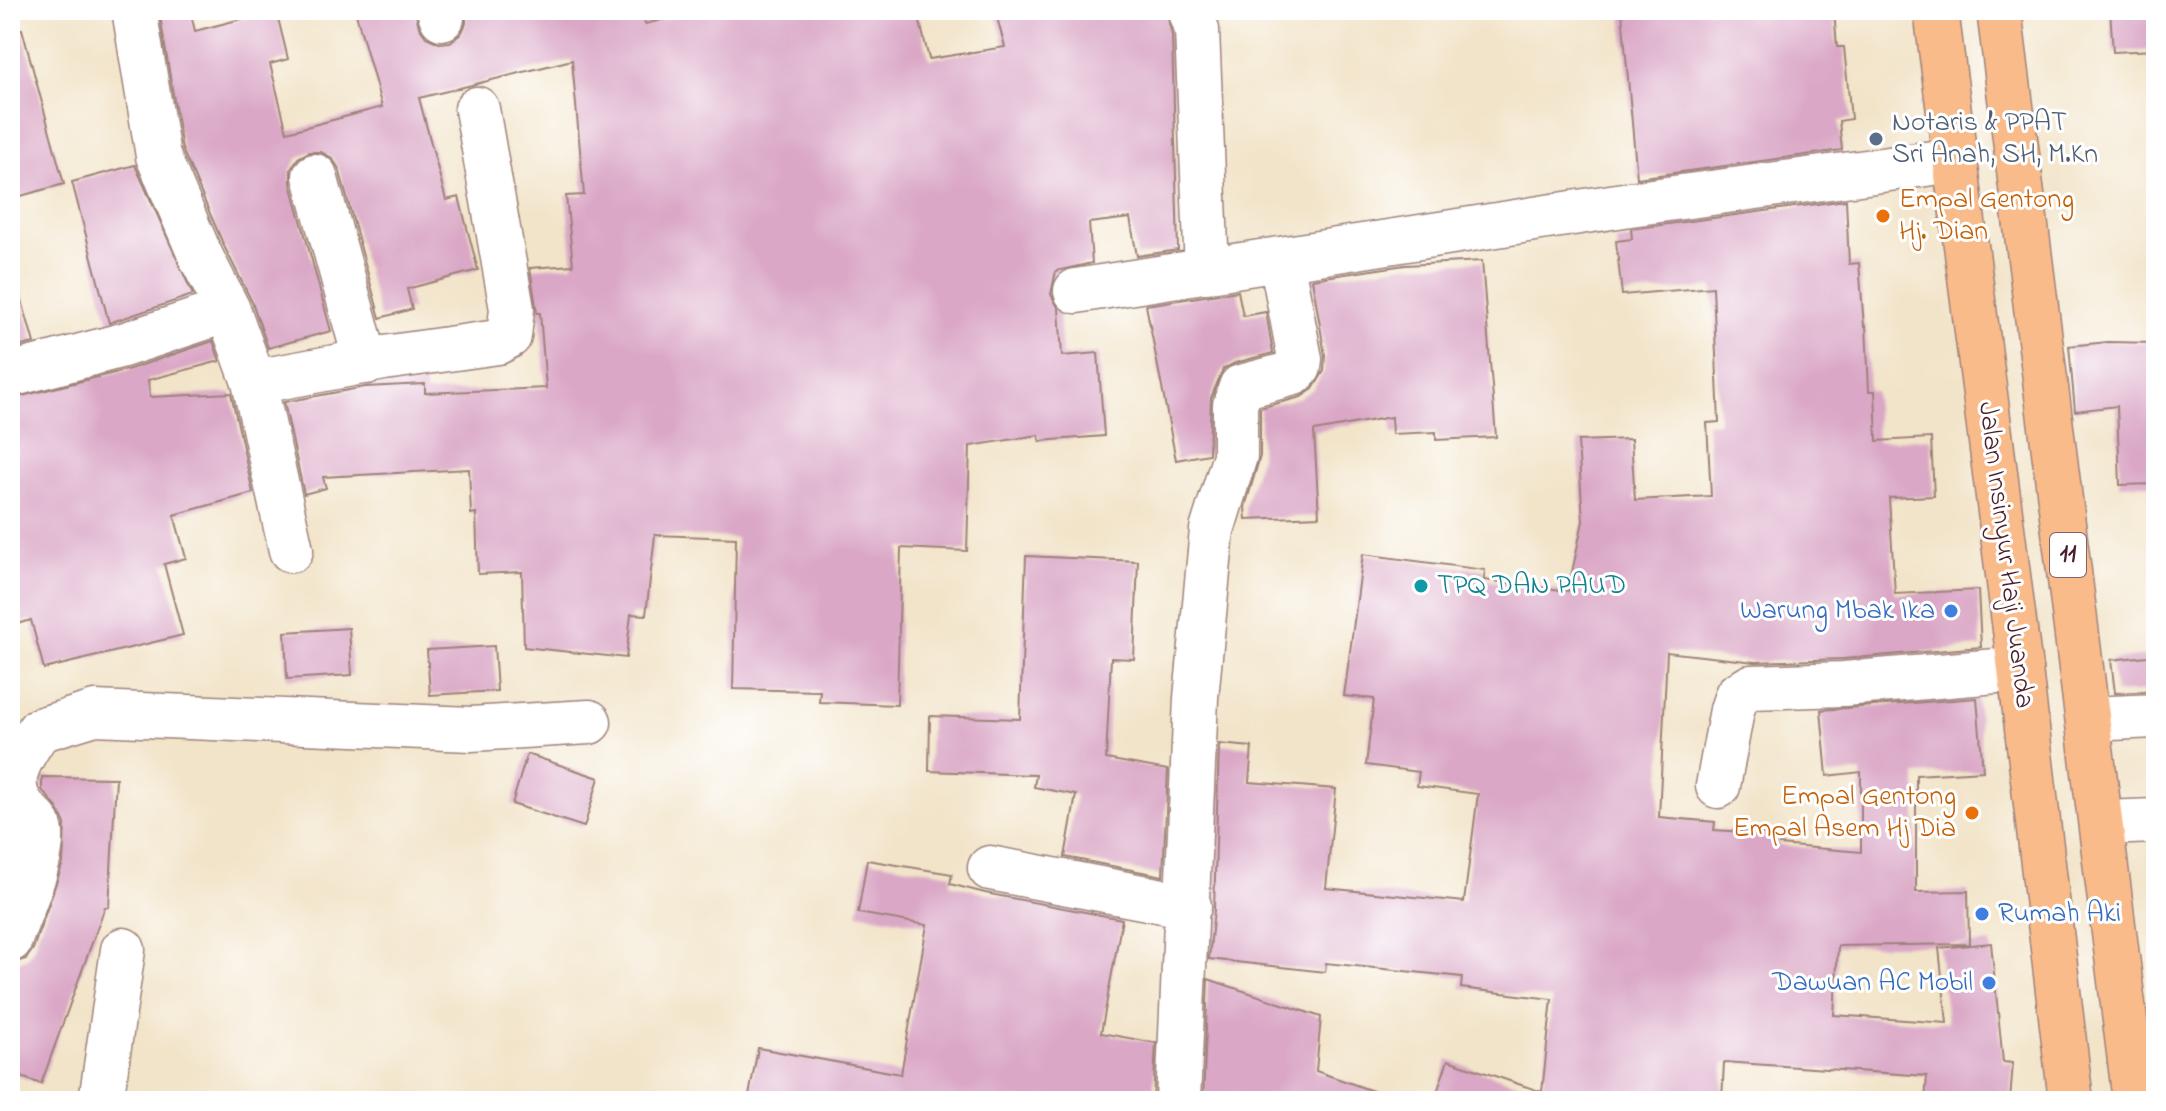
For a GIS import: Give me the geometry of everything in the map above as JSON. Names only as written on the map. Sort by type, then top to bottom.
[{"type":"highway","name":"Jalan Insinyur Haji Juanda","points":[[1936,10],[2020,669],[2071,1101]]},
{"type":"highway","name":"11","points":[[1999,10],[2135,1101]]},
{"type":"street","points":[[1190,10],[1197,30],[1207,271]]},
{"type":"street","points":[[135,15],[158,156],[201,257],[228,310],[254,382],[291,550]]},
{"type":"street","points":[[254,382],[498,342],[509,336],[512,309],[477,109]]},
{"type":"street","points":[[1076,291],[1630,204],[1955,160]]},
{"type":"street","points":[[315,176],[366,362]]},
{"type":"street","points":[[1178,1101],[1196,698],[1212,530],[1235,456],[1235,405],[1241,387],[1294,373],[1299,367],[1281,259]]},
{"type":"street","points":[[10,375],[123,345],[228,310]]},
{"type":"street","points":[[1718,786],[1737,695],[1751,687],[1844,684],[2020,669]]},
{"type":"street","points":[[10,940],[40,853],[41,830],[13,790],[17,763],[39,730],[95,713],[471,729],[589,722]]},
{"type":"street","points":[[2089,719],[2156,716]]},
{"type":"street","points":[[2102,823],[2156,821]]},
{"type":"street","points":[[990,868],[1189,906]]},
{"type":"street","points":[[101,1101],[123,950]]},
{"type":"building","points":[[159,10],[190,10],[195,31],[276,10],[288,59],[270,64],[287,132],[382,107],[355,10],[415,10],[419,27],[426,37],[439,43],[450,42],[461,34],[466,23],[466,10],[642,10],[645,24],[702,10],[917,10],[929,59],[1005,47],[995,10],[1166,10],[1172,35],[1178,250],[1137,256],[1130,218],[1089,223],[1092,263],[1056,271],[1051,294],[1059,309],[1062,356],[1098,353],[1104,436],[1040,441],[1039,435],[970,446],[967,551],[901,548],[897,705],[819,702],[820,691],[733,689],[736,538],[655,535],[646,615],[631,614],[626,658],[524,647],[522,572],[478,574],[476,513],[471,514],[469,469],[323,477],[326,488],[304,494],[284,402],[365,387],[425,384],[425,393],[546,388],[540,313],[537,313],[530,268],[573,265],[566,196],[584,195],[572,60],[419,98],[446,200],[459,197],[478,270],[407,289],[412,309],[380,318],[339,169],[332,158],[321,152],[309,152],[298,158],[291,169],[291,183],[331,331],[268,348],[252,302],[182,149]]},
{"type":"building","points":[[1834,10],[1837,47],[1844,47],[1851,119],[1839,121],[1842,150],[1637,178],[1622,12]]},
{"type":"building","points":[[2110,10],[2156,10],[2156,50],[2113,52]]},
{"type":"building","points":[[22,29],[64,184],[10,199],[10,31]]},
{"type":"building","points":[[135,165],[193,295],[109,323],[72,182]]},
{"type":"building","points":[[1846,200],[1849,264],[1859,263],[1869,391],[1875,391],[1877,441],[1931,438],[1934,496],[1889,498],[1895,594],[1978,590],[1981,647],[1843,659],[1755,662],[1667,652],[1659,817],[1715,822],[1714,830],[1779,834],[1779,845],[1861,852],[1861,772],[1827,776],[1821,710],[1977,698],[1983,771],[1916,775],[1916,892],[1968,891],[1969,944],[1838,946],[1834,1015],[1947,1023],[1939,948],[1991,943],[2003,1062],[2013,1063],[2010,1101],[1925,1101],[1927,1076],[1724,1062],[1722,1101],[1434,1101],[1448,1060],[1542,1092],[1552,999],[1461,988],[1462,977],[1326,963],[1325,972],[1209,959],[1214,910],[1219,744],[1252,747],[1249,782],[1336,789],[1326,888],[1464,902],[1478,794],[1417,786],[1419,772],[1366,765],[1374,699],[1344,696],[1363,554],[1485,570],[1484,580],[1568,591],[1583,521],[1578,441],[1631,439],[1635,500],[1711,496],[1707,423],[1719,422],[1713,287],[1622,295],[1616,241],[1632,239],[1631,229]]},
{"type":"building","points":[[1482,261],[1496,437],[1436,440],[1436,432],[1392,434],[1391,417],[1314,431],[1319,516],[1246,519],[1245,507],[1260,456],[1260,408],[1301,397],[1313,389],[1324,371],[1325,355],[1312,279],[1405,265]]},
{"type":"building","points":[[1238,291],[1243,316],[1266,312],[1273,353],[1223,369],[1211,398],[1209,454],[1176,460],[1146,305]]},
{"type":"building","points":[[21,297],[34,343],[10,349],[10,298]]},
{"type":"building","points":[[213,341],[220,361],[148,380],[150,397],[231,393],[253,493],[174,515],[186,558],[164,564],[183,635],[44,669],[31,620],[10,626],[10,399],[130,369]]},
{"type":"building","points":[[2108,342],[2156,343],[2156,484],[2120,485],[2117,406],[2075,411],[2069,346]]},
{"type":"building","points":[[1026,556],[1138,561],[1134,659],[1111,658],[1106,759],[1168,770],[1163,876],[1065,857],[1076,795],[1034,787],[1036,775],[929,771],[930,716],[1020,719]]},
{"type":"building","points":[[349,628],[352,675],[287,679],[285,632]]},
{"type":"building","points":[[494,646],[497,691],[430,695],[427,650]]},
{"type":"building","points":[[2156,655],[2156,691],[2115,693],[2111,660]]},
{"type":"building","points":[[527,754],[599,778],[584,827],[512,804]]},
{"type":"building","points":[[42,777],[116,778],[109,907],[105,907],[41,1084],[10,1073],[10,964],[26,959],[33,949],[63,863],[65,824],[58,809],[42,790]]},
{"type":"building","points":[[867,860],[952,874],[950,884],[985,893],[1122,919],[1101,1033],[1156,1043],[1153,1101],[748,1101],[758,1048],[901,1074],[927,925],[858,913]]},
{"type":"building","points":[[1208,979],[1321,1017],[1316,1071],[1387,1096],[1386,1101],[1203,1101]]},
{"type":"place","name":"Notaris & PPAT Sri Anah, SH, M.Kn","points":[[1876,139]]},
{"type":"place","name":"Empal Gentong Hj. Dian","points":[[1883,216]]},
{"type":"place","name":"TPQ DAN PAUD","points":[[1421,586]]},
{"type":"place","name":"Warung Mbak Ika","points":[[1951,611]]},
{"type":"place","name":"Empal Gentong Empal Asem Hj Dia","points":[[1972,813]]},
{"type":"place","name":"Rumah Aki","points":[[1982,914]]},
{"type":"place","name":"Dawuan AC Mobil","points":[[1989,983]]}]
